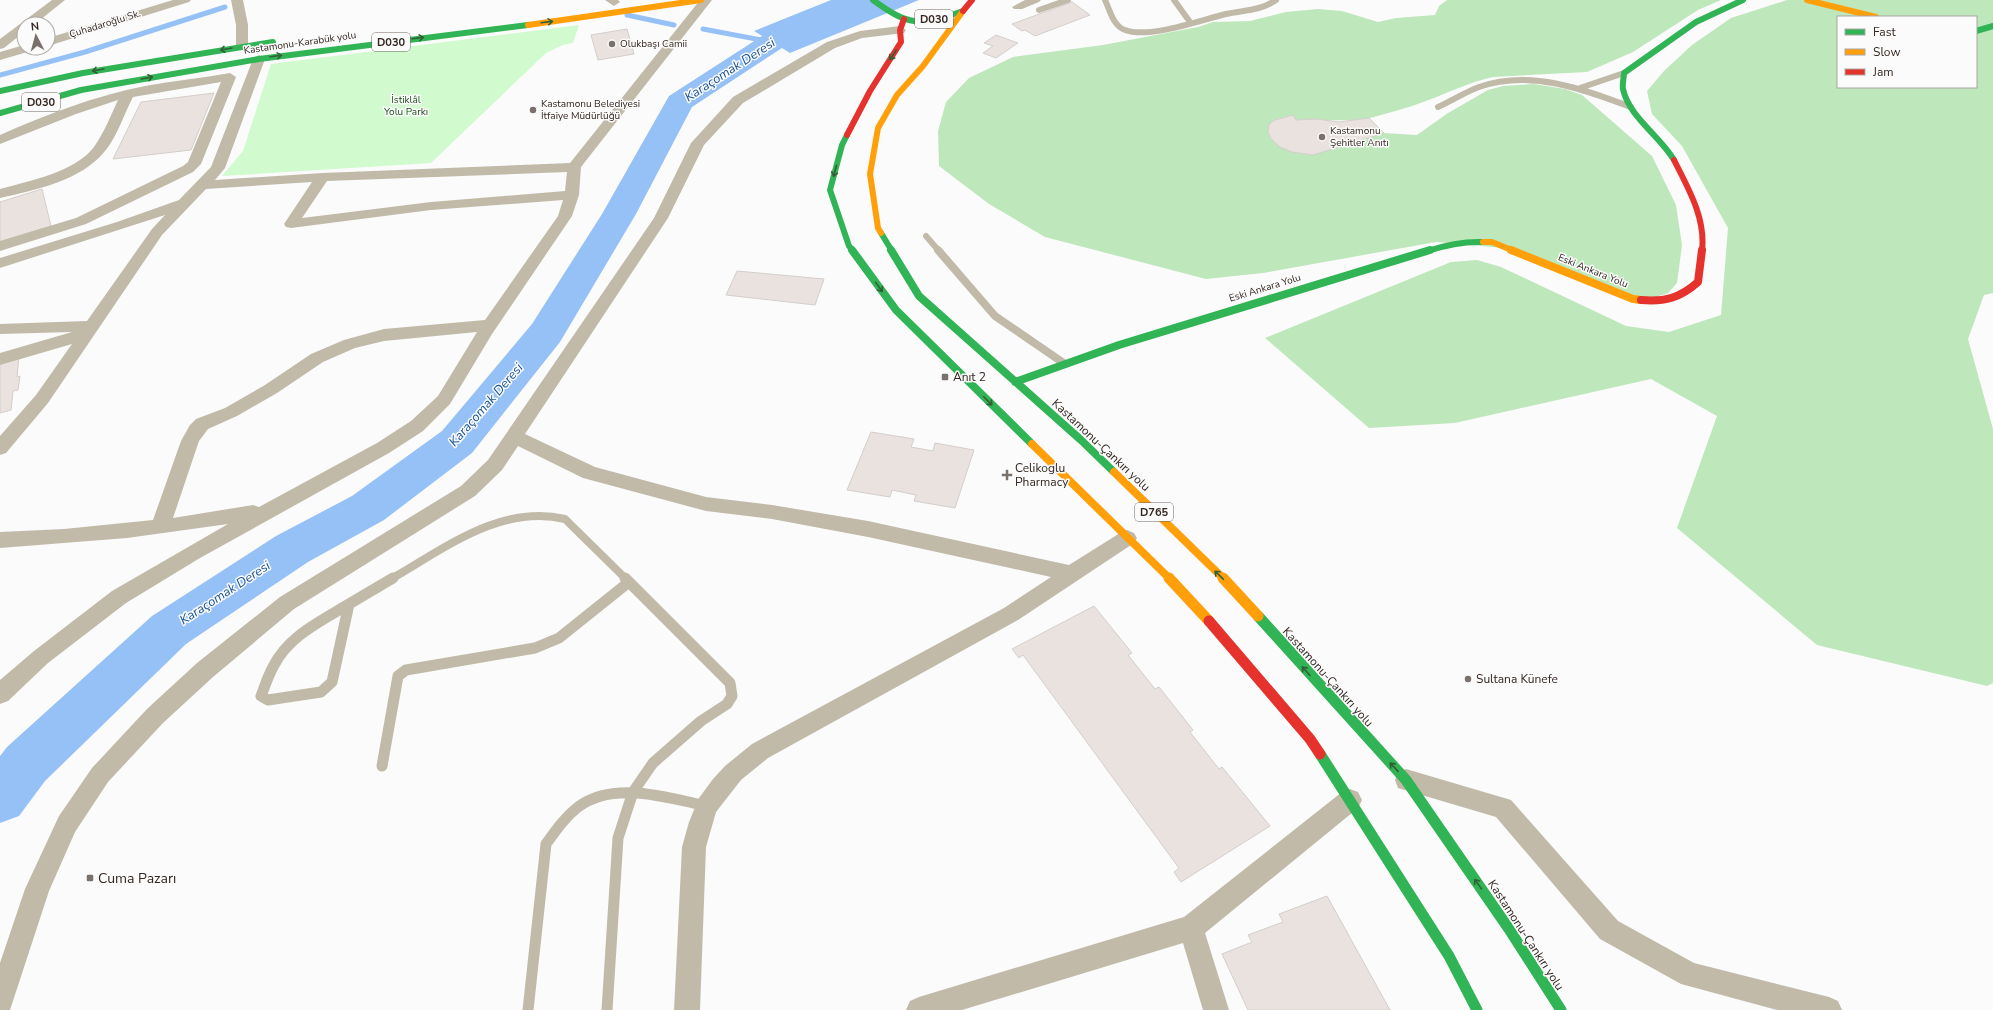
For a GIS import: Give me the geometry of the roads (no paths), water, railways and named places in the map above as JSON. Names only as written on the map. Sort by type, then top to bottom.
[{"type":"main road","points":[[609,2],[626,0]]},
{"type":"main road","name":"Kastamonu-Karabük yolu","points":[[0,113],[81,90],[259,58],[580,18],[701,0]]},
{"type":"main road","name":"D030","points":[[873,0],[902,25],[910,21],[930,20],[964,11]]},
{"type":"main road","name":"Kastamonu-Çankırı yolu","points":[[972,0],[923,66],[897,95],[878,128],[870,174],[878,228],[919,296],[1081,440],[1234,589],[1406,780],[1509,929],[1561,1010]]},
{"type":"main road","points":[[1624,73],[1678,34],[1724,6],[1744,0]]},
{"type":"main road","points":[[1807,0],[1872,16]]},
{"type":"main road","points":[[955,1],[964,11]]},
{"type":"main road","name":"D765","points":[[902,25],[902,42],[870,91],[842,145],[830,190],[849,246],[896,310],[1191,600],[1310,739],[1449,956],[1477,1010]]},
{"type":"main road","points":[[1977,31],[1993,26]]},
{"type":"main road","points":[[0,91],[83,73],[242,46],[282,41]]},
{"type":"main road","name":"Eski Ankara Yolu","points":[[1015,382],[1119,345],[1449,244],[1468,241],[1492,242],[1633,300],[1658,302],[1683,296],[1698,282],[1703,240],[1694,199],[1668,148],[1631,107],[1623,88],[1624,73]]},
{"type":"main road","points":[[6,122],[81,90]]},
{"type":"street","points":[[37,16],[58,0]]},
{"type":"street","name":"Çuhadaroğlu Sk.","points":[[56,39],[185,0]]},
{"type":"street","points":[[236,0],[242,26],[242,46]]},
{"type":"street","points":[[0,694],[41,657],[119,597],[193,552],[269,509],[383,448],[417,426],[444,400],[490,325],[521,282],[564,216],[572,195],[574,167],[706,0]]},
{"type":"street","points":[[118,20],[134,5]]},
{"type":"street","points":[[1018,7],[1037,5]]},
{"type":"street","points":[[0,1003],[37,889],[67,824],[100,775],[155,716],[205,670],[287,603],[468,490],[495,465],[516,437],[660,218],[698,143],[738,100],[831,45],[860,35],[902,25]]},
{"type":"street","points":[[0,45],[16,32]]},
{"type":"street","points":[[0,56],[16,51]]},
{"type":"street","points":[[0,448],[42,399],[157,232],[218,168],[259,58]]},
{"type":"street","points":[[0,140],[28,127],[128,94],[253,74]]},
{"type":"street","points":[[0,246],[81,222],[188,169],[194,164],[230,77]]},
{"type":"street","points":[[0,194],[58,177],[94,156],[100,150],[128,94]]},
{"type":"street","points":[[201,185],[323,177],[574,167]]},
{"type":"street","points":[[323,177],[291,224],[431,206],[572,195]]},
{"type":"street","points":[[0,263],[122,225],[183,204]]},
{"type":"street","points":[[160,527],[190,441],[196,430],[202,424],[231,412],[264,393],[317,358],[350,344],[384,335],[490,325]]},
{"type":"street","points":[[0,329],[90,330]]},
{"type":"street","points":[[0,359],[90,330]]},
{"type":"street","points":[[516,437],[590,473],[706,504],[772,512],[868,529],[1072,574]]},
{"type":"street","points":[[0,540],[100,534],[192,523],[269,509]]},
{"type":"street","points":[[687,1010],[694,847],[707,806],[733,773],[760,751],[1011,614],[1127,538]]},
{"type":"street","points":[[1406,780],[1504,808],[1609,930],[1690,975],[1829,1010]]},
{"type":"street","points":[[917,1010],[1191,928],[1350,800]]},
{"type":"street","points":[[1191,928],[1216,1010]]},
{"type":"lane","points":[[1037,5],[1068,0]]},
{"type":"lane","points":[[1105,0],[1115,20],[1126,31],[1152,31],[1253,10],[1270,5],[1276,0]]},
{"type":"lane","points":[[1174,0],[1190,22]]},
{"type":"lane","points":[[1580,88],[1624,73]]},
{"type":"lane","points":[[1438,107],[1484,86],[1501,82],[1534,80],[1580,88],[1631,107]]},
{"type":"lane","points":[[926,236],[996,316],[1065,364]]},
{"type":"lane","points":[[349,604],[332,682],[321,692],[268,700],[261,696],[273,666],[286,647],[307,629],[349,604],[482,527],[507,519],[552,516],[565,520],[730,683],[732,696],[727,704],[701,721],[653,763],[633,792],[618,838],[607,1010]]},
{"type":"lane","points":[[382,766],[398,676],[402,673],[414,668],[535,648],[548,644],[559,638],[629,582]]},
{"type":"lane","points":[[528,1010],[546,844],[554,831],[568,814],[585,802],[601,795],[633,792],[707,806]]},
{"type":"water","points":[[831,0],[919,0],[790,53],[754,31]]},
{"type":"waterway","name":"Karaçomak Deresi","points":[[0,798],[26,764],[169,630],[292,549],[368,508],[457,442],[546,333],[619,214],[680,102],[772,42],[875,0]]},
{"type":"waterway","points":[[0,75],[85,52],[225,7]]},
{"type":"waterway","points":[[627,15],[674,25]]},
{"type":"waterway","points":[[703,29],[772,42]]},
{"type":"place","name":"Olukbaşı Camii","points":[[612,44]]},
{"type":"place","name":"Kastamonu Belediyesi İtfaiye Müdürlüğü","points":[[533,110]]},
{"type":"place","name":"Kastamonu Şehitler Anıtı","points":[[1322,137]]},
{"type":"place","name":"Anıt 2","points":[[945,377]]},
{"type":"place","name":"Celikoglu Pharmacy","points":[[1007,475]]},
{"type":"place","name":"Sultana Künefe","points":[[1468,679]]},
{"type":"place","name":"Cuma Pazarı","points":[[90,878]]},
{"type":"park label","name":"İstiklâl Yolu Parkı","points":[[406,106]]}]
